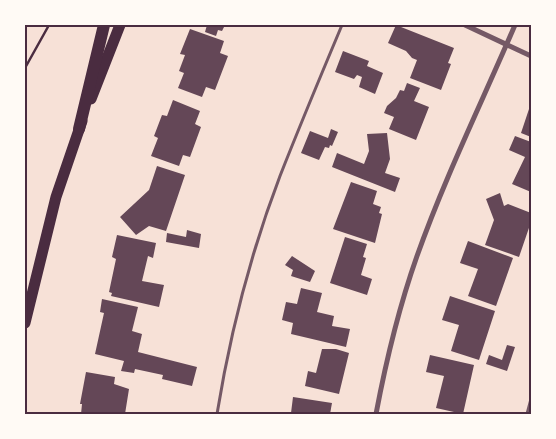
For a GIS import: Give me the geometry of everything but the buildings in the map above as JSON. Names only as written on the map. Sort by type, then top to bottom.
[{"type":"highway","points":[[79,128],[104,25]]},
{"type":"main road","points":[[25,323],[56,197],[79,128],[120,25]]},
{"type":"street","points":[[465,25],[531,56]]},
{"type":"street","points":[[376,414],[400,309],[417,257],[436,205],[515,25]]},
{"type":"lane","points":[[217,414],[222,381],[251,264],[280,177],[342,25]]},
{"type":"lane","points":[[527,414],[531,399]]},
{"type":"path","points":[[25,68],[49,25]]}]
